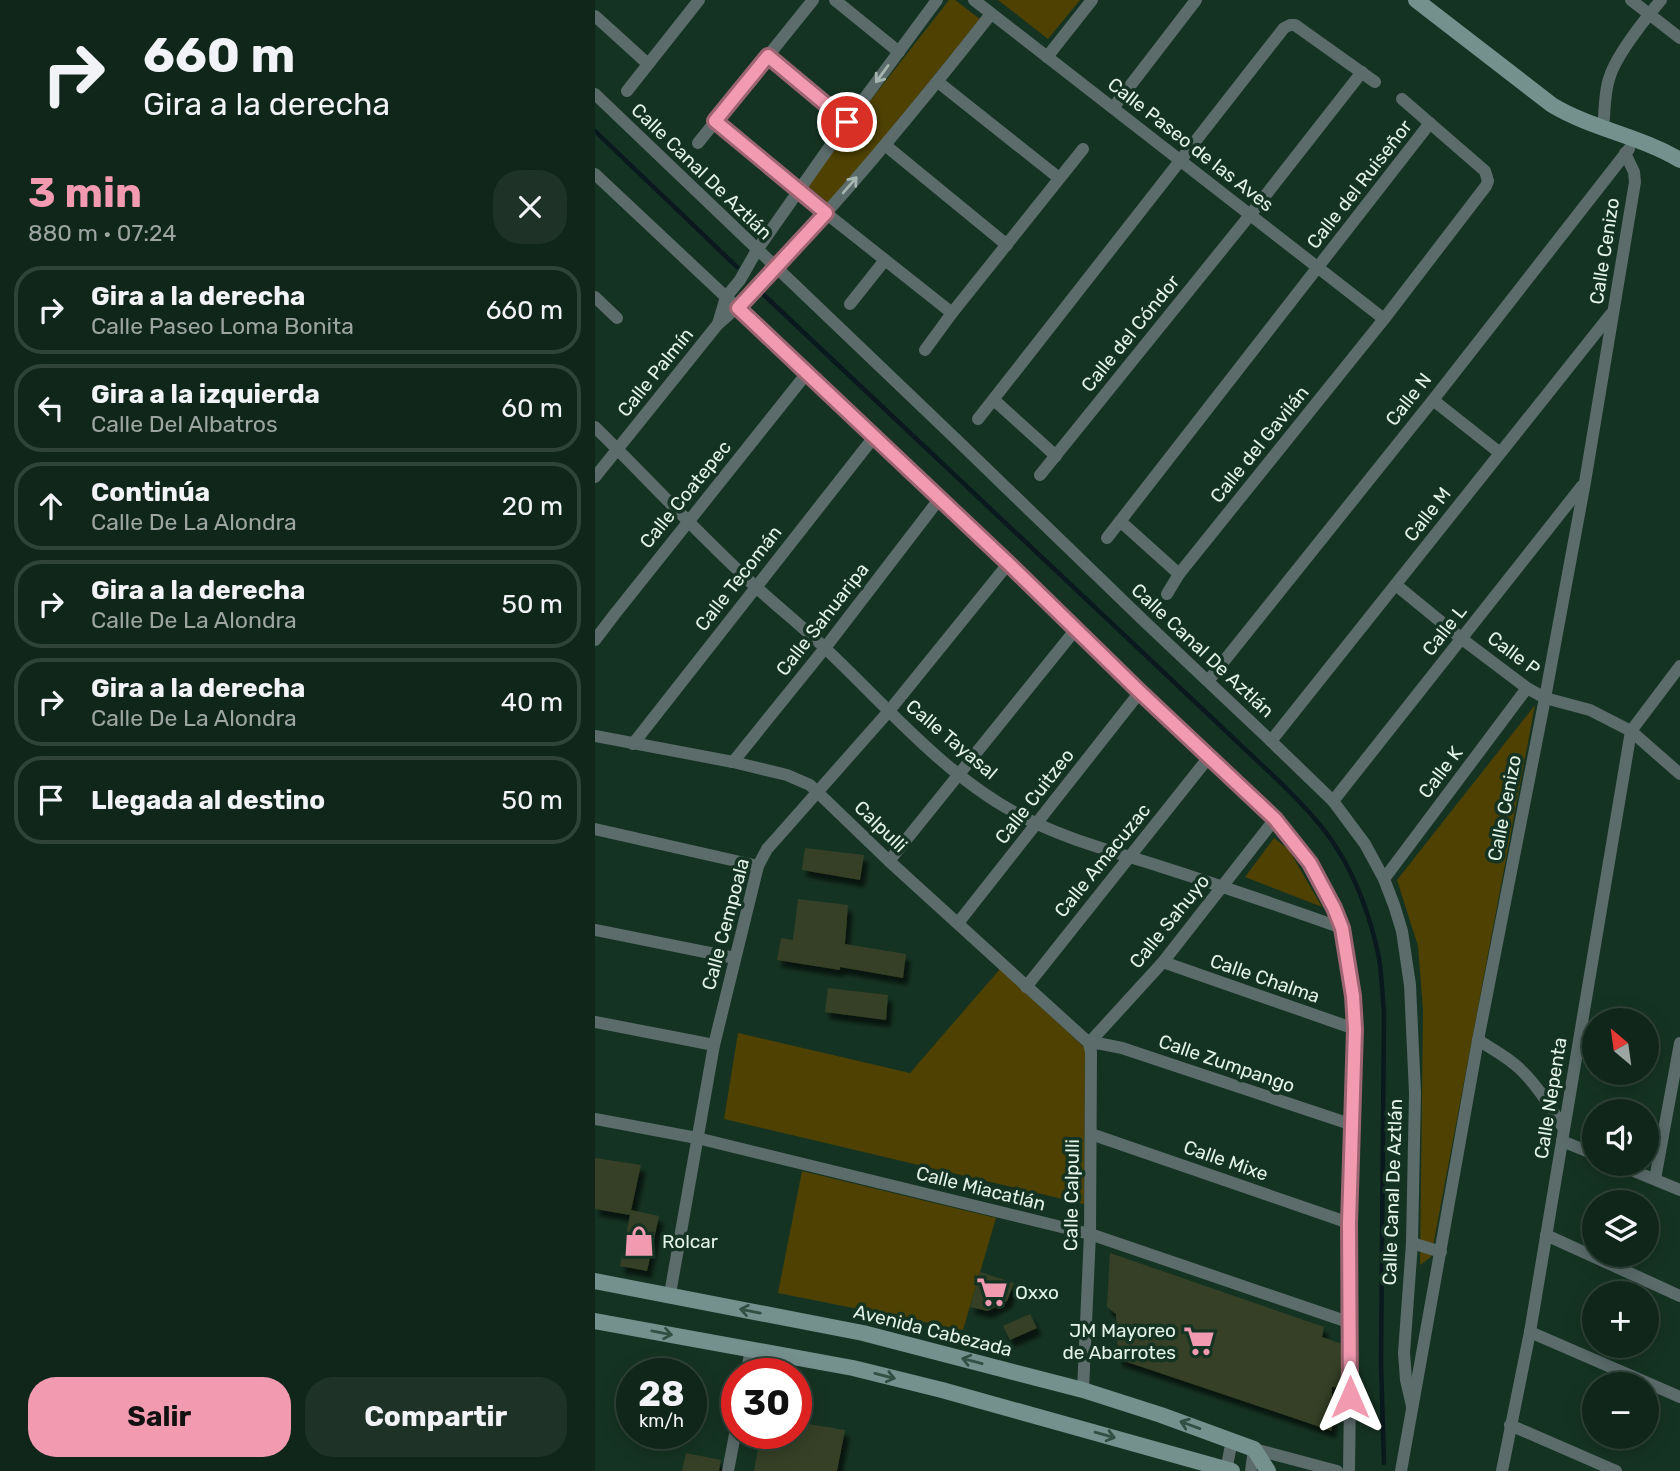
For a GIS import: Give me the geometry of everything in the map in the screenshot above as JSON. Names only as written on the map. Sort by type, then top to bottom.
[{"type":"main road","points":[[1416,0],[1571,117],[1636,140],[1680,160]]},
{"type":"main road","name":"Avenida Cabezada","points":[[595,1281],[863,1333],[1083,1390],[1254,1449]]},
{"type":"main road","points":[[595,1321],[853,1368],[942,1390],[1228,1471]]},
{"type":"main road","points":[[1254,1449],[1268,1471]]},
{"type":"street","points":[[627,91],[699,0]]},
{"type":"street","points":[[698,142],[813,0]]},
{"type":"street","points":[[835,0],[899,52]]},
{"type":"street","name":"Calle Palmín","points":[[718,324],[726,297],[740,280],[757,250],[937,0]]},
{"type":"street","name":"Calle Paseo de las Aves","points":[[974,0],[1384,319]]},
{"type":"street","points":[[1047,57],[1092,0]]},
{"type":"street","points":[[1113,108],[1196,0]]},
{"type":"street","points":[[1631,0],[1680,38]]},
{"type":"street","points":[[1603,128],[1609,77],[1615,64],[1661,0]]},
{"type":"street","name":"Calle Palmín","points":[[595,477],[718,324],[738,308],[826,213],[938,82],[991,13]]},
{"type":"street","points":[[595,16],[648,64]]},
{"type":"street","points":[[978,419],[1284,28],[1295,25],[1375,82]]},
{"type":"street","points":[[768,56],[847,122]]},
{"type":"street","name":"Calle del Cóndor","points":[[1040,475],[1362,72]]},
{"type":"street","points":[[938,82],[1059,178]]},
{"type":"street","name":"Calle Canal De Aztlán","points":[[595,94],[1333,801],[1365,844],[1384,879],[1402,931],[1410,985],[1415,1093],[1412,1243],[1404,1353],[1412,1406]]},
{"type":"street","points":[[1384,319],[1486,186],[1487,177],[1485,171],[1402,99]]},
{"type":"street","points":[[715,121],[798,191],[952,313]]},
{"type":"street","name":"Calle del Ruiseñor","points":[[1318,268],[1430,123]]},
{"type":"street","name":"Calle N","points":[[1208,681],[1433,400],[1636,140]]},
{"type":"street","points":[[885,145],[1007,245]]},
{"type":"street","points":[[925,349],[1083,149]]},
{"type":"street","name":"Calle Cenizo","points":[[1401,1471],[1478,1040],[1585,482],[1635,182],[1635,172],[1625,153]]},
{"type":"street","name":"Calle Canal De Aztlán","points":[[595,174],[940,498],[1275,819],[1310,863],[1342,928],[1353,996],[1355,1029],[1349,1223],[1349,1471]]},
{"type":"street","points":[[850,304],[885,260]]},
{"type":"street","points":[[1107,538],[1318,268]]},
{"type":"street","points":[[598,305],[617,318]]},
{"type":"street","name":"Calle M","points":[[1271,741],[1614,311]]},
{"type":"street","name":"Calle del Gavilán","points":[[1167,594],[1179,574],[1384,319]]},
{"type":"street","name":"Calle Coatepec","points":[[595,640],[807,373]]},
{"type":"street","points":[[994,400],[1056,456]]},
{"type":"street","points":[[1433,400],[1500,453]]},
{"type":"street","name":"Calle Tayasal","points":[[595,427],[756,587],[825,648],[933,753],[1010,811],[1074,840],[1223,886],[1342,928]]},
{"type":"street","name":"Calle Tecomán","points":[[633,744],[874,437]]},
{"type":"street","name":"Calle L","points":[[1333,801],[1585,482]]},
{"type":"street","name":"Calle Sahuaripa","points":[[733,762],[940,498]]},
{"type":"street","points":[[1120,522],[1179,574]]},
{"type":"street","name":"Calle Cempoala","points":[[670,1294],[714,1045],[758,866],[767,849],[889,711],[1009,564]]},
{"type":"street","name":"Calle P","points":[[1396,585],[1527,688],[1545,698],[1590,710],[1631,731],[1680,774]]},
{"type":"street","points":[[889,861],[1076,629]]},
{"type":"street","points":[[1631,731],[1680,666]]},
{"type":"street","name":"Calle K","points":[[1384,879],[1527,688]]},
{"type":"street","name":"Calle Cuitzeo","points":[[957,923],[1140,692]]},
{"type":"street","name":"Calle Nepenta","points":[[1502,1471],[1530,1332],[1631,731]]},
{"type":"street","name":"Calpulli","points":[[595,736],[733,762],[794,777],[810,785],[889,861],[1089,1043]]},
{"type":"street","name":"Calle Amacuzac","points":[[1026,987],[1209,757]]},
{"type":"street","name":"Calle Sahuyo","points":[[1089,1043],[1163,962],[1275,819]]},
{"type":"street","points":[[595,829],[758,866]]},
{"type":"street","points":[[595,930],[735,958]]},
{"type":"street","name":"Calle Chalma","points":[[1163,962],[1355,1029]]},
{"type":"street","points":[[595,1022],[714,1045]]},
{"type":"street","points":[[1478,1040],[1521,1069],[1542,1094],[1563,1135],[1582,1147]]},
{"type":"street","name":"Calle Zumpango","points":[[1089,1043],[1122,1048],[1353,1125]]},
{"type":"street","name":"Calle Calpulli","points":[[1083,1390],[1090,1234],[1089,1043]]},
{"type":"street","points":[[1655,1180],[1680,1043]]},
{"type":"street","name":"Calle Miacatlán","points":[[595,1119],[697,1138],[1090,1234],[1350,1323]]},
{"type":"street","name":"Calle Mixe","points":[[1091,1134],[1349,1223]]},
{"type":"street","points":[[1646,1176],[1680,1190]]},
{"type":"street","points":[[1546,1236],[1680,1296]]},
{"type":"street","points":[[1412,1243],[1441,1252]]},
{"type":"street","points":[[1530,1332],[1680,1397]]},
{"type":"street","points":[[749,1358],[751,1350]]},
{"type":"street","points":[[1510,1425],[1616,1471]]},
{"type":"street","points":[[1228,1471],[1232,1440]]},
{"type":"street","points":[[728,1471],[732,1449]]},
{"type":"street","points":[[1251,1471],[1254,1449]]},
{"type":"street","name":"Avenida Cabezada","points":[[1254,1449],[1336,1471]]},
{"type":"shaded area","points":[[949,0],[955,0],[980,19],[830,204],[805,184]]},
{"type":"shaded area","points":[[998,0],[1080,0],[1048,39]]},
{"type":"shaded area","points":[[1535,705],[1431,1257],[1420,1265],[1423,1010],[1418,946],[1397,880]]},
{"type":"shaded area","points":[[1274,838],[1289,850],[1322,907],[1245,877]]},
{"type":"shaded area","points":[[1000,969],[1085,1048],[1084,1204],[724,1119],[738,1033],[910,1073]]},
{"type":"shaded area","points":[[802,1171],[996,1218],[963,1330],[778,1293]]},
{"type":"building","points":[[805,848],[864,855],[860,880],[802,870]]},
{"type":"building","points":[[798,899],[848,905],[845,944],[906,954],[903,978],[777,960],[781,938],[793,940]]},
{"type":"building","points":[[828,988],[888,995],[886,1020],[825,1012]]},
{"type":"building","points":[[595,1158],[641,1165],[630,1215],[595,1209]]},
{"type":"building","name":"Rolcar","points":[[631,1210],[659,1216],[647,1271],[620,1266]]},
{"type":"building","points":[[1110,1253],[1324,1327],[1322,1337],[1342,1344],[1341,1388],[1332,1387],[1332,1431],[1118,1359],[1116,1314],[1107,1307]]},
{"type":"building","name":"Oxxo","points":[[980,1272],[1014,1283],[1007,1301],[988,1311],[970,1307]]},
{"type":"building","points":[[1030,1314],[1037,1328],[1010,1340],[1003,1326]]},
{"type":"building","points":[[812,1425],[845,1430],[837,1471],[754,1471],[758,1449],[812,1449]]},
{"type":"building","points":[[686,1453],[721,1460],[719,1471],[682,1471]]},
{"type":"waterway","points":[[595,131],[737,267]]},
{"type":"waterway","points":[[764,295],[1283,785],[1319,824],[1346,865],[1360,893],[1378,953],[1384,1012],[1381,1363],[1384,1463]]},
{"type":"place","name":"Rolcar","points":[[639,1241]]},
{"type":"place","name":"Oxxo","points":[[992,1292]]},
{"type":"place","name":"JM Mayoreo de Abarrotes","points":[[1199,1341]]},
{"type":"route","points":[[847,122],[768,56],[715,121],[826,213],[738,308],[1275,819],[1310,863],[1342,928],[1353,996],[1355,1029],[1349,1223],[1350,1397]]}]
